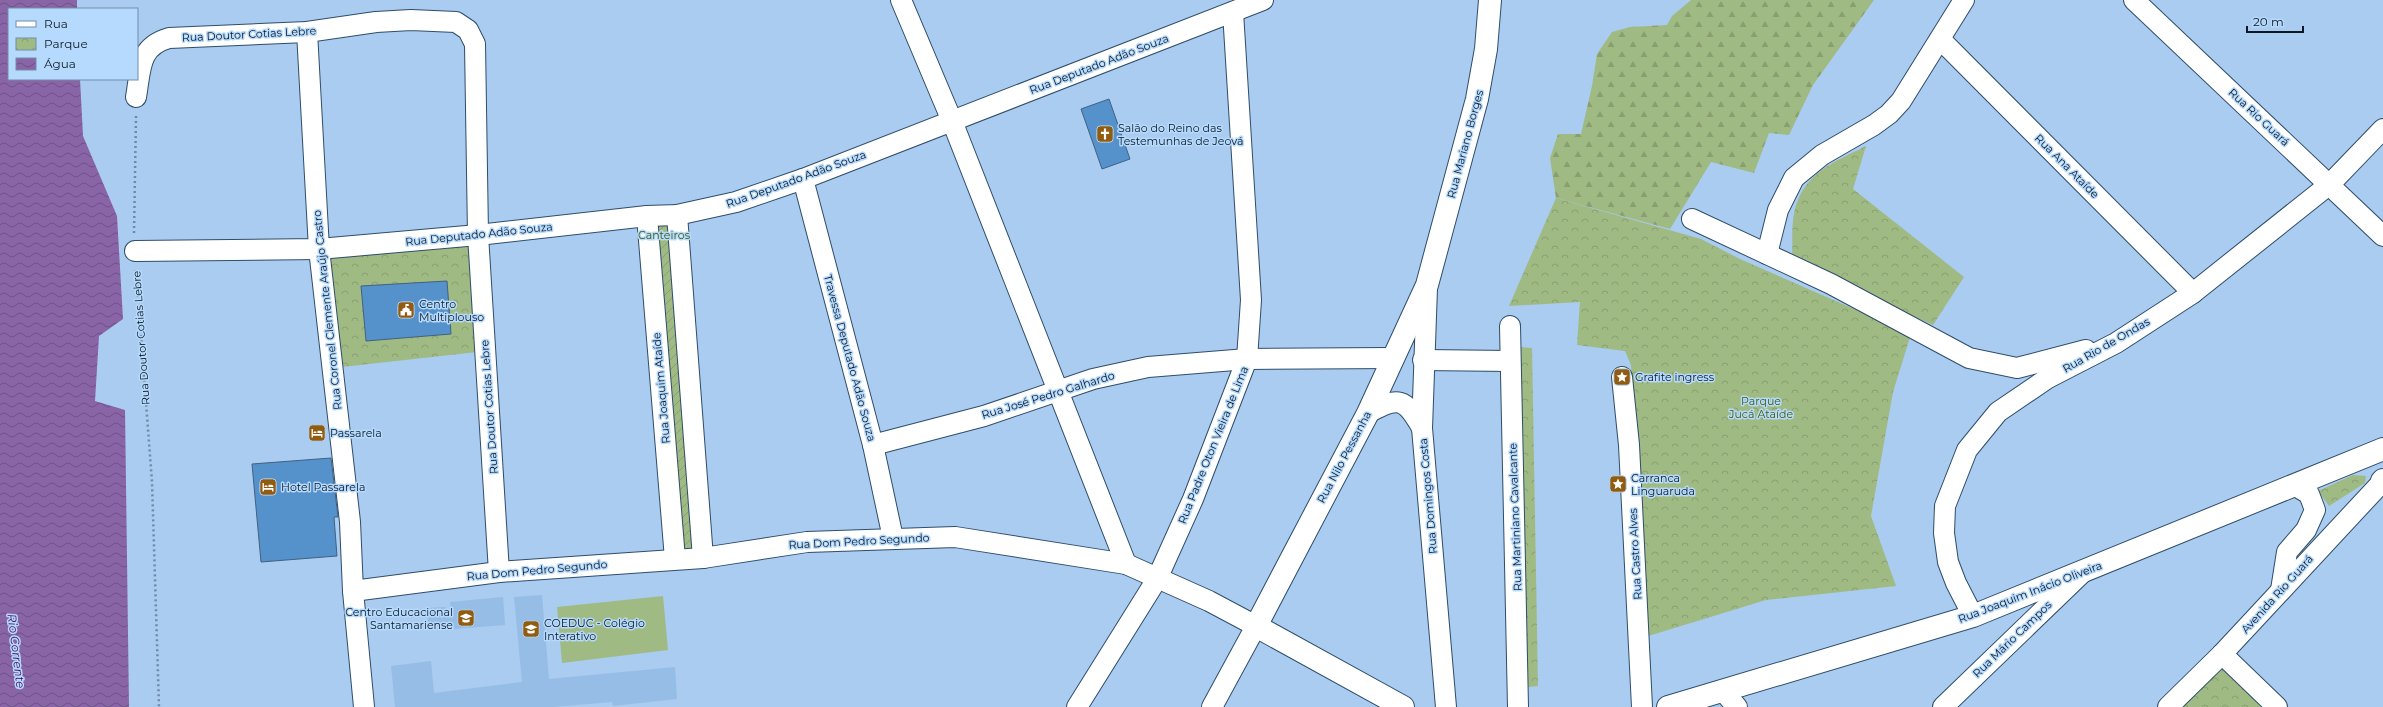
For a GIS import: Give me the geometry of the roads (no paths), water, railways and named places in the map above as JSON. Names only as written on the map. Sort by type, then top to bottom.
[{"type":"street","points":[[901,0],[952,121],[1059,390],[1126,564]]},
{"type":"street","name":"Rua Deputado Adão Souza","points":[[135,251],[319,248],[478,235],[647,216],[677,215],[736,202],[803,179],[1263,0]]},
{"type":"street","name":"Rua Mariano Borges","points":[[1427,285],[1478,99],[1486,49],[1490,0]]},
{"type":"street","points":[[1767,254],[1778,210],[1794,178],[1822,155],[1889,114],[1901,101],[1964,0]]},
{"type":"street","name":"Rua Rio Guará","points":[[2134,0],[2330,184],[2383,236]]},
{"type":"street","name":"Rua Padre Oton Vieira de Lima","points":[[1077,707],[1158,579],[1193,499],[1247,359],[1251,300],[1233,12]]},
{"type":"street","name":"Rua Doutor Cotias Lebre","points":[[136,97],[147,48],[155,42],[169,38],[307,32],[411,20],[456,22],[468,30],[475,44],[478,235],[499,572]]},
{"type":"street","name":"Rua Coronel Clemente Araújo Castro","points":[[307,32],[319,248],[350,522],[353,591],[364,707]]},
{"type":"street","name":"Rua Ana Ataíde","points":[[1940,38],[2193,293]]},
{"type":"street","name":"Rua Rio de Ondas","points":[[1973,616],[1956,583],[1948,562],[1944,533],[1945,506],[1967,450],[1998,412],[2048,378],[2116,343],[2193,293],[2330,184],[2383,130]]},
{"type":"street","name":"Travessa Deputado Adão Souza","points":[[803,179],[873,445],[893,538]]},
{"type":"street","points":[[677,215],[703,558]]},
{"type":"street","name":"Rua Joaquim Ataíde","points":[[647,216],[675,559]]},
{"type":"street","points":[[1692,219],[1830,284],[1969,358],[2017,368],[2116,343]]},
{"type":"street","name":"Rua Nilo Pessanha","points":[[1256,626],[1368,413],[1392,358],[1427,285]]},
{"type":"street","name":"Rua Domingos Costa","points":[[1427,285],[1423,360],[1422,428],[1446,707]]},
{"type":"street","name":"Rua Martiniano Cavalcante","points":[[1510,326],[1518,707]]},
{"type":"street","name":"Rua José Pedro Galhardo","points":[[873,445],[984,416],[1094,379],[1148,367],[1247,359],[1392,358]]},
{"type":"street","points":[[1423,360],[1510,360]]},
{"type":"street","name":"Rua Castro Alves","points":[[1622,376],[1629,445],[1642,707]]},
{"type":"street","points":[[1368,413],[1386,403],[1401,403],[1411,408],[1422,428]]},
{"type":"street","name":"Rua Joaquim Inácio Oliveira","points":[[1668,707],[1973,616],[2383,449]]},
{"type":"street","name":"Avenida Rio Guará","points":[[2168,707],[2222,654],[2383,481]]},
{"type":"street","points":[[2281,590],[2286,552],[2306,530],[2315,510],[2309,494],[2294,485]]},
{"type":"street","name":"Rua Dom Pedro Segundo","points":[[353,591],[499,572],[703,558],[807,542],[955,537],[1126,564],[1209,601],[1256,626]]},
{"type":"street","name":"Rua Mário Campos","points":[[1943,707],[2083,572]]},
{"type":"street","points":[[1212,707],[1256,626],[1396,705]]},
{"type":"street","points":[[2222,654],[2277,707]]},
{"type":"street","points":[[1723,691],[1737,707]]},
{"type":"water","name":"Rio Corrente","points":[[0,0],[77,0],[77,8],[8,8],[8,80],[80,80],[83,136],[117,216],[123,319],[99,336],[95,401],[125,410],[129,707],[0,707]]},
{"type":"place","name":"Salão do Reino das Testemunhas de Jeová","points":[[1105,134]]},
{"type":"place","name":"Centro Multiplouso","points":[[406,310]]},
{"type":"place","name":"Grafite ingress","points":[[1622,377]]},
{"type":"place","name":"Passarela","points":[[317,433]]},
{"type":"place","name":"Carranca Linguaruda","points":[[1618,484]]},
{"type":"place","name":"Hotel Passarela","points":[[268,487]]},
{"type":"place","name":"Centro Educacional Santamariense","points":[[466,618]]},
{"type":"place","name":"COEDUC - Colégio Interativo","points":[[531,629]]},
{"type":"park label","name":"Canteiros","points":[[664,235]]},
{"type":"park label","name":"Parque Jucá Ataíde","points":[[1761,407]]}]
